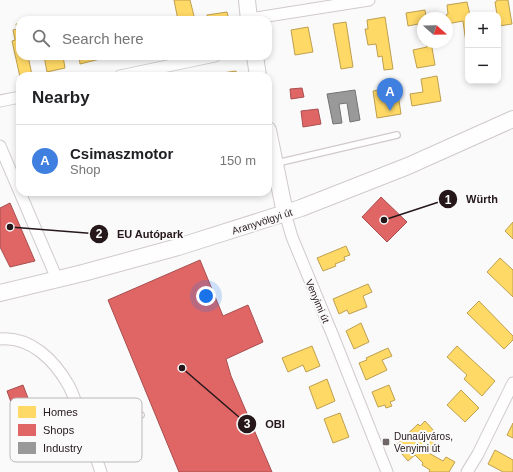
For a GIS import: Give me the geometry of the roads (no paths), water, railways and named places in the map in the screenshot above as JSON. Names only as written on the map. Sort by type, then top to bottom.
[{"type":"street","points":[[247,0],[249,16]]},
{"type":"street","points":[[272,16],[369,0]]},
{"type":"street","points":[[139,72],[196,60]]},
{"type":"street","points":[[256,60],[257,72]]},
{"type":"street","points":[[0,101],[16,98]]},
{"type":"street","name":"Aranyvölgyi út","points":[[0,292],[178,248],[284,213],[408,166],[513,119]]},
{"type":"street","points":[[0,146],[16,183]]},
{"type":"street","name":"Venyimi út","points":[[272,152],[284,213],[294,241],[387,470]]},
{"type":"street","points":[[21,196],[57,279]]},
{"type":"street","points":[[0,339],[15,338],[24,341],[42,353],[52,362],[69,387],[73,398]]},
{"type":"street","points":[[467,472],[478,454],[513,383]]},
{"type":"street","points":[[97,462],[101,472]]},
{"type":"lane","points":[[274,163],[397,135]]},
{"type":"place","name":"Csimaszmotor","points":[[390,111]]},
{"type":"place","name":"Würth","points":[[384,220]]},
{"type":"place","name":"EU Autópark","points":[[10,227]]},
{"type":"place","name":"OBI","points":[[182,368]]},
{"type":"place","name":"Dunaújváros, Venyimi út","points":[[386,442]]}]
